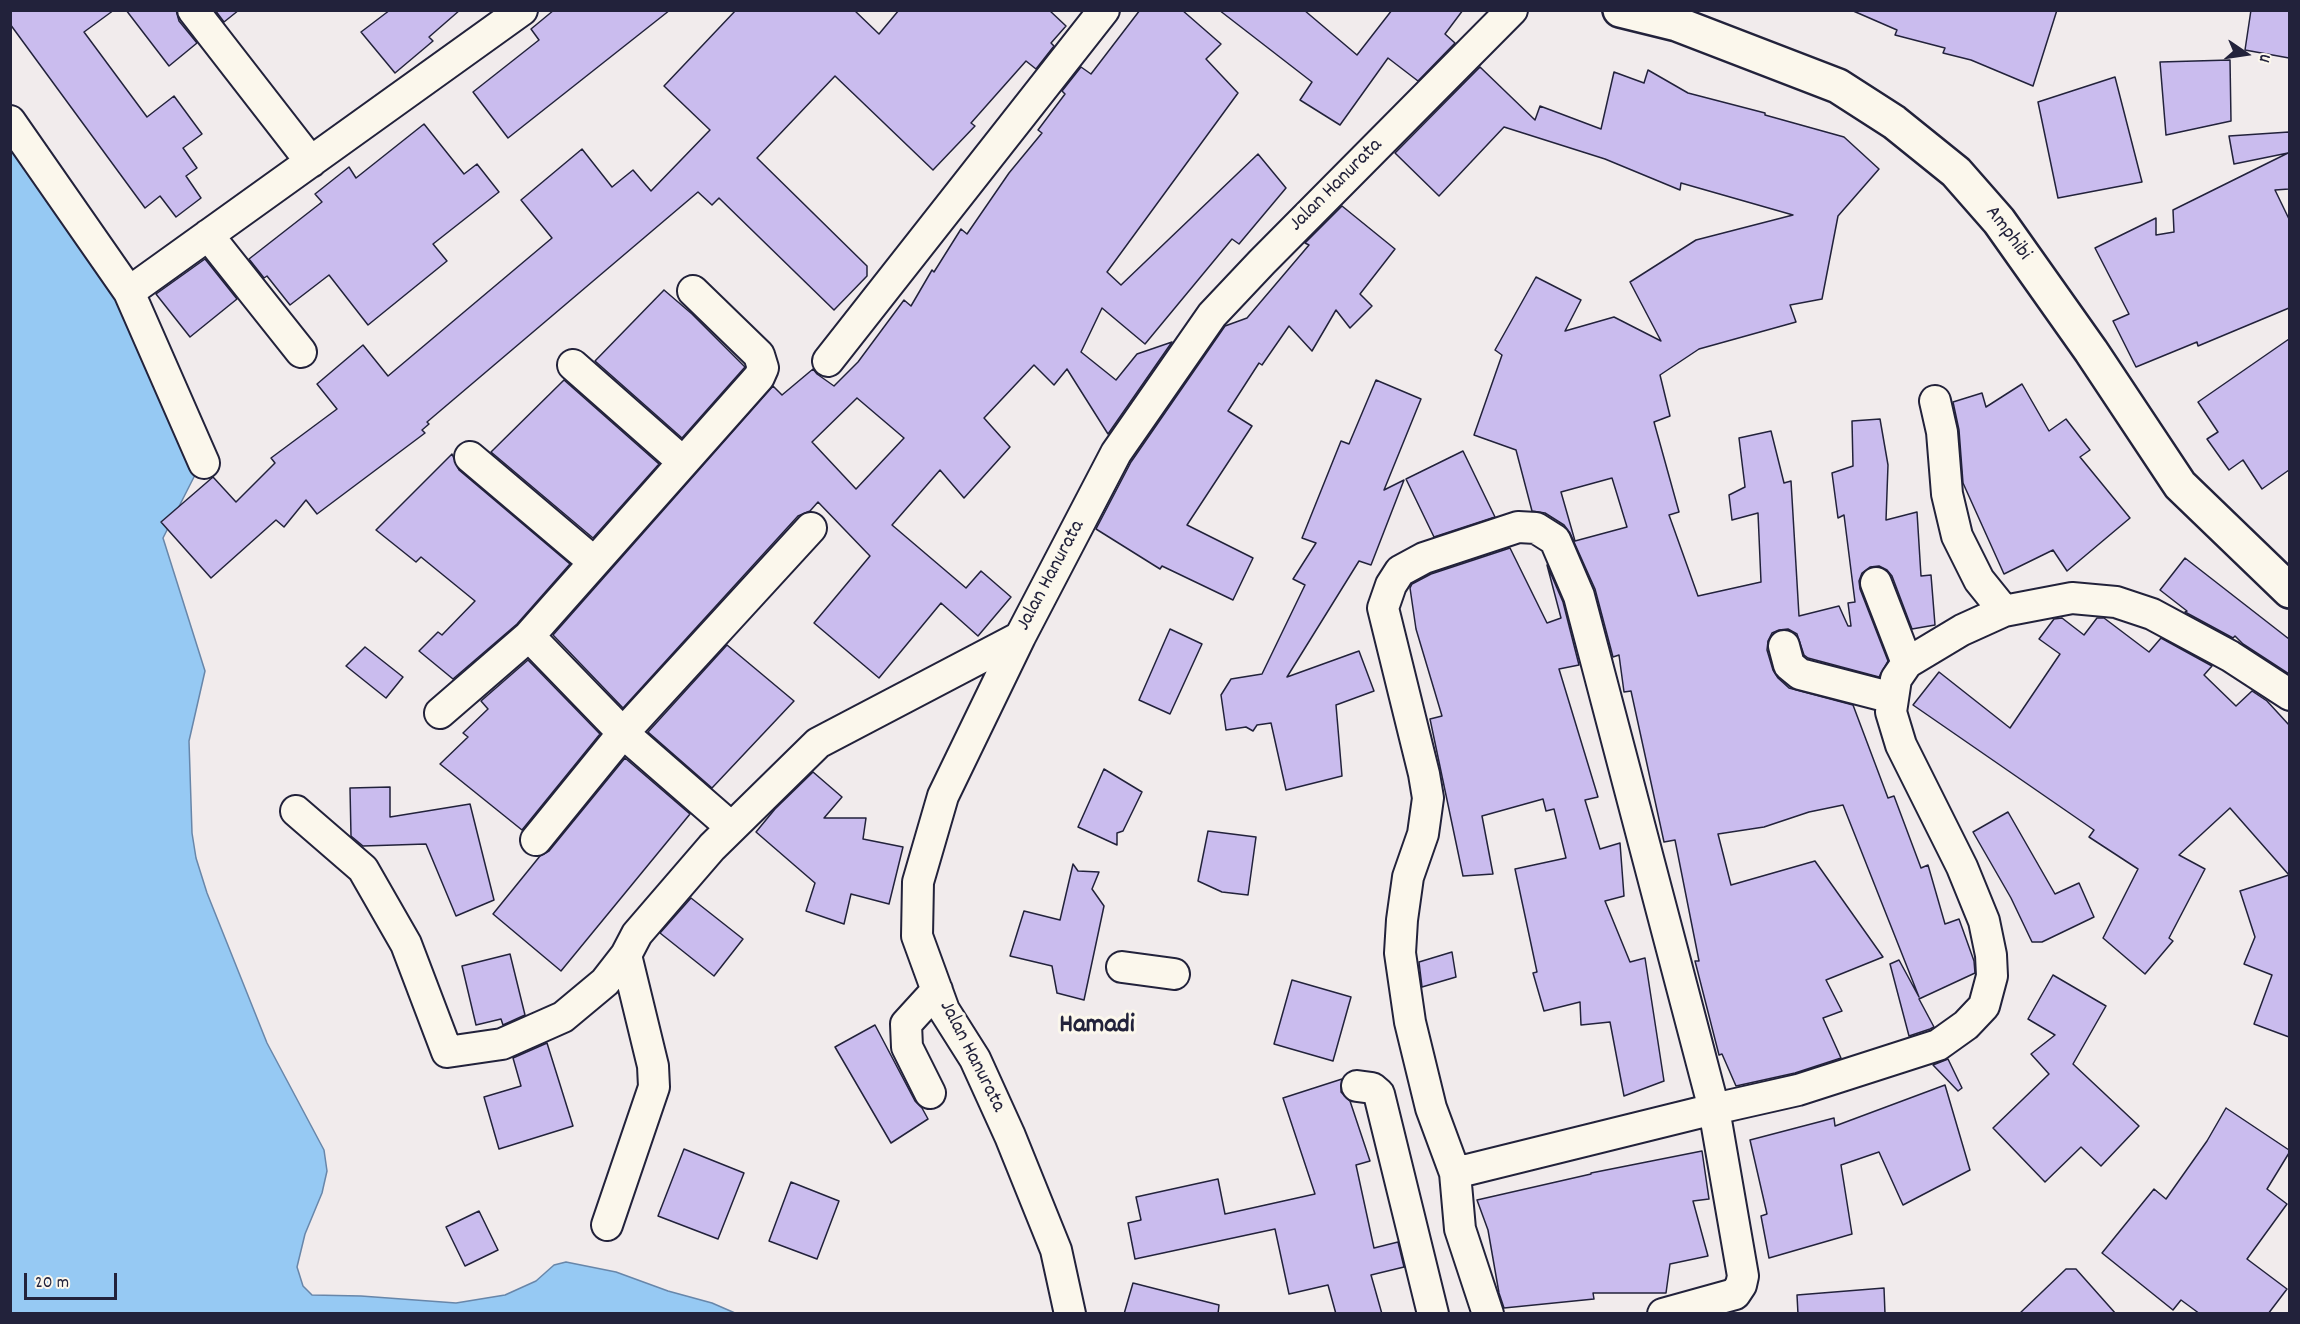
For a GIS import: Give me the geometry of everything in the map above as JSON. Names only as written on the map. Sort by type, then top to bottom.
[{"type":"main road","name":"Amphibi","points":[[1620,10],[1677,24],[1838,86],[1894,122],[1956,172],[1999,221],[2091,351],[2180,485],[2287,583]]},
{"type":"street","points":[[193,10],[310,162]]},
{"type":"street","points":[[129,292],[522,10]]},
{"type":"street","points":[[828,361],[1104,10]]},
{"type":"street","name":"Jalan Hanurata","points":[[1070,1314],[1056,1251],[1010,1136],[975,1059],[944,1010],[918,936],[918,882],[943,796],[1020,637],[1116,453],[1212,315],[1512,10]]},
{"type":"street","points":[[10,120],[129,292],[204,463]]},
{"type":"street","points":[[208,235],[301,352]]},
{"type":"street","points":[[440,713],[529,636],[759,377],[763,368],[759,355],[693,291]]},
{"type":"street","points":[[573,365],[683,462]]},
{"type":"street","points":[[1935,402],[1942,432],[1947,494],[1958,536],[1979,580],[2004,611]]},
{"type":"street","points":[[470,457],[594,562]]},
{"type":"street","points":[[1488,1314],[1460,1228],[1455,1173],[1431,1108],[1410,1022],[1400,952],[1402,920],[1408,877],[1423,834],[1428,798],[1383,608],[1391,585],[1400,571],[1412,563],[1518,527],[1536,528],[1554,540],[1580,596],[1714,1109],[1743,1276],[1742,1285],[1735,1294],[1663,1314]]},
{"type":"street","points":[[536,840],[623,734],[811,528]]},
{"type":"street","points":[[1876,583],[1907,663]]},
{"type":"street","points":[[1455,1173],[1798,1090],[1938,1045],[1966,1025],[1984,1006],[1992,976],[1991,955],[1984,921],[1962,867],[1901,745],[1891,712],[1896,679],[1907,663],[1962,630],[2004,611],[2072,598],[2116,602],[2152,614],[2230,656],[2289,695]]},
{"type":"street","points":[[529,636],[623,734],[732,827]]},
{"type":"street","points":[[296,811],[363,869],[406,944],[447,1052],[502,1044],[563,1017],[605,982],[626,955],[637,934],[732,827],[818,742],[1020,637]]},
{"type":"street","points":[[1784,646],[1789,665],[1800,674],[1893,698]]},
{"type":"street","points":[[607,1226],[654,1087],[653,1066],[626,955]]},
{"type":"street","points":[[1122,967],[1174,974]]},
{"type":"street","points":[[930,1093],[907,1047],[906,1024],[937,990]]},
{"type":"street","points":[[1356,1086],[1372,1088],[1379,1094],[1433,1314]]},
{"type":"water","points":[[10,111],[110,245],[197,471],[163,538],[205,671],[189,741],[192,833],[196,858],[207,893],[267,1043],[324,1150],[327,1171],[322,1193],[305,1234],[297,1267],[303,1286],[312,1295],[456,1303],[505,1295],[536,1281],[554,1265],[566,1262],[616,1272],[668,1291],[712,1303],[735,1313],[11,1313]]},
{"type":"building","points":[[10,10],[114,10],[84,32],[147,117],[174,96],[202,134],[183,148],[197,168],[186,176],[201,198],[176,217],[160,196],[145,208],[10,24]]},
{"type":"building","points":[[126,10],[176,10],[179,21],[197,43],[169,66]]},
{"type":"building","points":[[215,10],[239,10],[224,22]]},
{"type":"building","points":[[390,10],[460,10],[429,37],[433,41],[395,73],[361,32]]},
{"type":"building","points":[[554,10],[670,10],[508,138],[473,92],[539,40],[531,29]]},
{"type":"building","points":[[736,10],[854,10],[879,34],[899,10],[1049,10],[1066,26],[1051,43],[1054,46],[1036,69],[1026,61],[971,123],[975,126],[933,170],[835,76],[757,158],[867,266],[867,276],[834,310],[719,198],[712,205],[698,192],[427,422],[429,424],[422,430],[425,433],[317,514],[306,500],[284,527],[276,520],[211,578],[161,522],[213,477],[236,502],[275,463],[271,458],[337,409],[317,384],[363,345],[388,376],[552,238],[521,200],[582,149],[612,187],[633,170],[651,191],[710,130],[664,86]]},
{"type":"building","points":[[1140,10],[1182,10],[1221,44],[1206,59],[1238,93],[1107,272],[1121,285],[1258,154],[1286,188],[1239,244],[1232,239],[1145,344],[1102,308],[1081,352],[1116,380],[1137,354],[1172,342],[1108,434],[1067,369],[1054,385],[1034,365],[984,418],[1010,447],[964,498],[940,470],[892,525],[966,588],[981,571],[1011,597],[978,636],[941,603],[879,678],[814,623],[870,556],[818,502],[810,511],[798,516],[623,708],[553,635],[773,386],[782,395],[813,369],[834,386],[858,362],[904,300],[911,306],[932,270],[934,272],[961,229],[967,234],[1009,173],[1042,133],[1038,130],[1065,94],[1062,91],[1081,67],[1091,74]],"holes":[[[857,398],[904,438],[856,489],[812,442]]]},
{"type":"building","points":[[1219,10],[1304,10],[1357,55],[1392,10],[1463,10],[1445,34],[1455,43],[1418,81],[1388,58],[1340,125],[1300,100],[1312,82]]},
{"type":"building","points":[[1851,10],[2057,10],[2033,86],[1971,60],[1943,53],[1945,48],[1895,35],[1897,30]]},
{"type":"building","points":[[2251,10],[2289,10],[2289,58],[2245,50]]},
{"type":"building","points":[[2230,60],[2231,121],[2166,135],[2160,62]]},
{"type":"building","points":[[1480,67],[1535,120],[1540,106],[1601,129],[1614,72],[1644,83],[1648,70],[1688,93],[1844,137],[1879,169],[1838,216],[1822,299],[1790,305],[1796,322],[1699,349],[1660,375],[1670,416],[1654,422],[1679,512],[1669,515],[1698,596],[1761,582],[1758,513],[1732,520],[1729,495],[1745,487],[1739,438],[1771,431],[1784,483],[1791,481],[1799,616],[1839,606],[1848,626],[1851,626],[1848,603],[1855,602],[1844,515],[1838,518],[1832,473],[1853,466],[1852,421],[1880,419],[1888,465],[1886,520],[1917,512],[1921,576],[1931,575],[1935,625],[1912,629],[1892,576],[1879,566],[1870,567],[1862,573],[1859,581],[1888,661],[1879,677],[1808,658],[1804,655],[1797,634],[1788,629],[1772,633],[1767,650],[1773,670],[1789,688],[1853,705],[1888,798],[1894,796],[1921,868],[1928,865],[1945,924],[1959,919],[1974,961],[1975,973],[1919,999],[1934,1027],[1909,1036],[1890,964],[1899,960],[1919,997],[1843,805],[1809,812],[1764,827],[1718,834],[1731,885],[1815,861],[1883,957],[1826,980],[1842,1011],[1823,1018],[1841,1058],[1795,1073],[1736,1086],[1722,1054],[1719,1055],[1695,961],[1699,961],[1675,840],[1664,842],[1631,691],[1624,692],[1619,655],[1613,657],[1595,589],[1570,533],[1564,525],[1545,513],[1532,511],[1516,450],[1474,435],[1502,355],[1495,350],[1536,277],[1581,300],[1565,331],[1614,317],[1661,341],[1630,282],[1696,240],[1793,215],[1681,183],[1680,190],[1605,159],[1504,127],[1439,196],[1395,153]],"holes":[[[1612,478],[1627,527],[1575,541],[1561,492]]]},
{"type":"building","points":[[2115,77],[2142,182],[2058,198],[2038,102]]},
{"type":"building","points":[[424,124],[464,174],[477,164],[499,192],[433,244],[447,261],[368,325],[329,275],[290,305],[267,276],[264,278],[249,259],[322,202],[315,194],[349,167],[356,178]]},
{"type":"building","points":[[2289,132],[2289,189],[2275,190],[2289,219],[2289,308],[2198,346],[2197,342],[2136,367],[2113,321],[2129,314],[2095,248],[2156,218],[2156,235],[2174,232],[2173,210],[2288,153],[2234,164],[2229,136]]},
{"type":"building","points":[[1342,206],[1395,249],[1360,294],[1372,306],[1350,328],[1336,310],[1312,351],[1289,326],[1262,365],[1259,363],[1228,411],[1252,426],[1187,525],[1253,558],[1233,600],[1162,566],[1160,569],[1096,529],[1131,462],[1225,326],[1247,318],[1309,245],[1305,243]]},
{"type":"building","points":[[205,259],[237,299],[190,337],[156,294]]},
{"type":"building","points":[[664,290],[692,314],[745,367],[682,438],[595,361]]},
{"type":"building","points":[[2289,339],[2289,470],[2262,489],[2243,460],[2229,470],[2207,439],[2218,432],[2198,402]]},
{"type":"building","points":[[564,380],[659,464],[593,538],[491,452]]},
{"type":"building","points":[[1376,380],[1421,399],[1384,490],[1404,480],[1371,565],[1359,561],[1287,677],[1359,651],[1374,691],[1336,705],[1342,776],[1286,790],[1271,723],[1257,725],[1253,731],[1246,727],[1226,730],[1221,695],[1231,679],[1262,674],[1305,585],[1293,579],[1316,543],[1302,538],[1341,441],[1349,444]]},
{"type":"building","points":[[2022,384],[2049,431],[2066,419],[2090,450],[2080,457],[2130,518],[2067,571],[2053,550],[2004,574],[1963,483],[1959,430],[1953,402],[1982,393],[1986,407]]},
{"type":"building","points":[[1463,451],[1495,517],[1434,537],[1406,479]]},
{"type":"building","points":[[452,454],[459,470],[570,564],[517,624],[453,679],[419,651],[438,632],[442,635],[475,601],[421,557],[416,562],[376,530]]},
{"type":"building","points":[[1510,548],[1547,623],[1561,618],[1547,565],[1563,602],[1579,665],[1559,669],[1598,797],[1585,800],[1600,849],[1620,843],[1624,896],[1605,901],[1630,962],[1645,958],[1664,1081],[1624,1096],[1610,1022],[1581,1025],[1580,1002],[1544,1011],[1533,973],[1537,972],[1515,869],[1566,858],[1554,809],[1546,811],[1543,799],[1482,816],[1493,874],[1463,876],[1430,719],[1442,716],[1416,629],[1410,588],[1412,584],[1431,574]]},
{"type":"building","points":[[2185,558],[2289,639],[2289,674],[2243,644],[2235,636],[2233,638],[2185,612],[2187,611],[2160,590]]},
{"type":"building","points":[[2062,618],[2084,635],[2097,618],[2104,618],[2149,652],[2161,638],[2212,666],[2204,675],[2236,706],[2252,691],[2267,701],[2289,725],[2289,875],[2230,808],[2179,855],[2205,869],[2169,938],[2173,941],[2145,974],[2103,938],[2138,869],[2089,837],[2094,830],[1913,705],[1939,672],[2010,728],[2060,654],[2039,639],[2054,619]]},
{"type":"building","points":[[1170,629],[1202,644],[1170,714],[1139,700]]},
{"type":"building","points":[[727,645],[794,701],[712,788],[648,732]]},
{"type":"building","points":[[365,647],[403,677],[386,698],[346,666]]},
{"type":"building","points":[[528,660],[600,734],[522,830],[440,764],[468,737],[463,733],[488,709],[481,701]]},
{"type":"building","points":[[625,758],[690,814],[561,971],[493,914],[540,856],[549,851]]},
{"type":"building","points":[[1104,769],[1142,792],[1123,831],[1117,833],[1117,845],[1078,827]]},
{"type":"building","points":[[813,772],[842,797],[824,818],[866,818],[863,839],[903,847],[889,904],[851,894],[844,924],[806,911],[815,883],[756,832],[775,809]]},
{"type":"building","points":[[390,787],[390,817],[470,804],[494,900],[456,916],[426,844],[363,846],[351,836],[350,788]]},
{"type":"building","points":[[2008,812],[2055,894],[2079,883],[2094,917],[2042,942],[2032,942],[2011,898],[1973,832]]},
{"type":"building","points":[[1208,831],[1256,837],[1248,895],[1222,892],[1198,881]]},
{"type":"building","points":[[1073,864],[1078,871],[1099,872],[1092,889],[1104,906],[1084,1000],[1057,993],[1052,966],[1010,956],[1024,911],[1060,920]]},
{"type":"building","points":[[2289,875],[2289,1037],[2254,1024],[2272,975],[2244,964],[2255,937],[2240,891]]},
{"type":"building","points":[[691,898],[743,939],[714,976],[660,933]]},
{"type":"building","points":[[1452,952],[1456,977],[1422,987],[1419,962]]},
{"type":"building","points":[[510,954],[525,1015],[503,1025],[501,1019],[476,1025],[462,966]]},
{"type":"building","points":[[2053,975],[2106,1006],[2073,1064],[2139,1126],[2101,1166],[2081,1147],[2045,1182],[1993,1128],[2049,1074],[2031,1054],[2055,1035],[2028,1019]]},
{"type":"building","points":[[1292,980],[1351,997],[1333,1061],[1274,1044]]},
{"type":"building","points":[[875,1025],[915,1101],[928,1119],[891,1143],[835,1047]]},
{"type":"building","points":[[547,1043],[573,1126],[499,1149],[484,1097],[521,1086],[513,1058]]},
{"type":"building","points":[[1948,1059],[1962,1088],[1958,1091],[1933,1065]]},
{"type":"building","points":[[1342,1079],[1341,1092],[1350,1101],[1370,1161],[1356,1165],[1374,1248],[1398,1242],[1404,1267],[1371,1275],[1382,1314],[1336,1314],[1328,1285],[1289,1294],[1275,1229],[1135,1259],[1128,1223],[1141,1220],[1136,1197],[1218,1179],[1225,1214],[1315,1194],[1283,1098]]},
{"type":"building","points":[[1945,1085],[1970,1170],[1903,1205],[1879,1152],[1841,1165],[1852,1234],[1769,1258],[1761,1216],[1767,1214],[1750,1140],[1834,1118],[1835,1126]]},
{"type":"building","points":[[2226,1108],[2289,1150],[2267,1189],[2287,1204],[2247,1259],[2287,1289],[2268,1314],[2200,1314],[2181,1300],[2173,1310],[2102,1253],[2154,1189],[2166,1199],[2207,1141]]},
{"type":"building","points":[[684,1149],[744,1173],[718,1239],[658,1216]]},
{"type":"building","points":[[1702,1151],[1709,1199],[1693,1201],[1708,1256],[1670,1264],[1666,1293],[1593,1293],[1594,1299],[1504,1308],[1499,1293],[1488,1230],[1477,1200],[1591,1173]]},
{"type":"building","points":[[791,1182],[839,1201],[817,1259],[769,1241]]},
{"type":"building","points":[[479,1211],[498,1250],[465,1266],[446,1227]]},
{"type":"building","points":[[2066,1269],[2076,1269],[2116,1314],[2019,1314]]},
{"type":"building","points":[[1133,1283],[1219,1305],[1218,1314],[1124,1314]]},
{"type":"building","points":[[1884,1288],[1885,1314],[1798,1314],[1797,1295]]},
{"type":"district","name":"Hamadi","points":[[1097,1027]]}]
